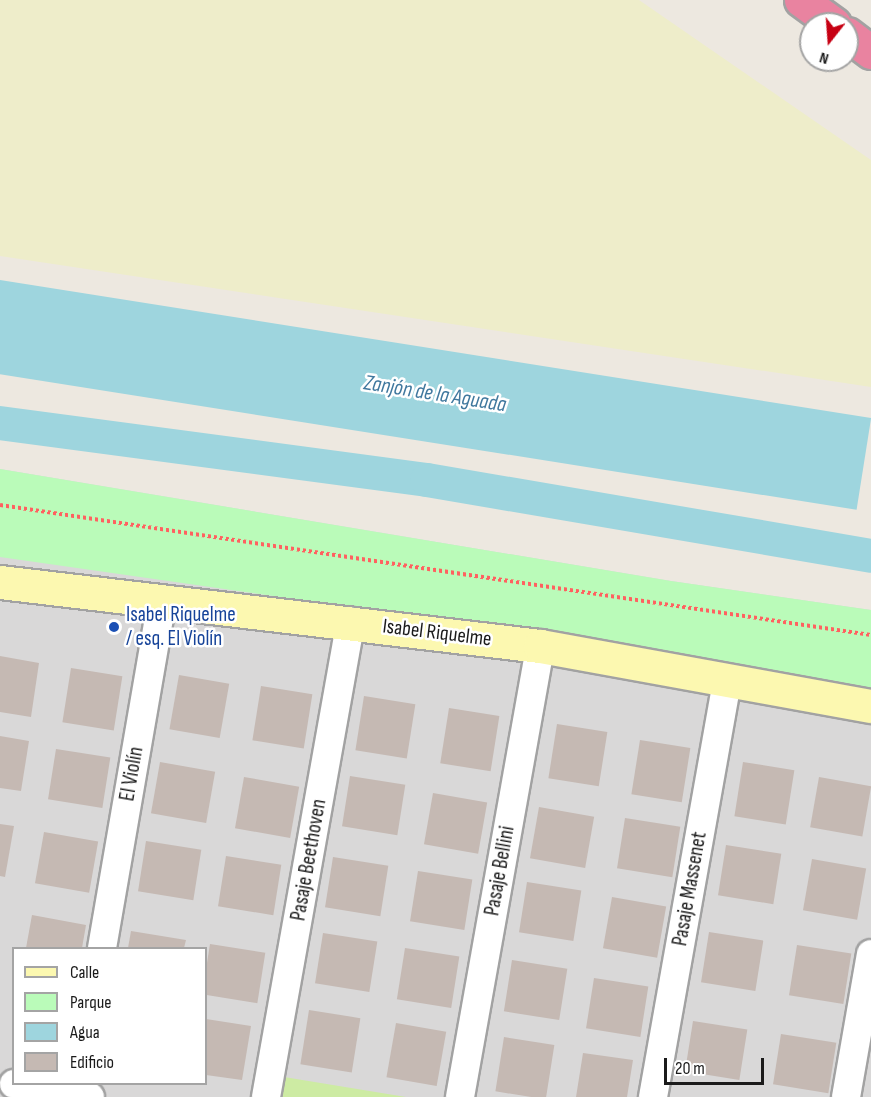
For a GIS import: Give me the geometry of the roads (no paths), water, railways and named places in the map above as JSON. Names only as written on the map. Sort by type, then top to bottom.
[{"type":"highway","points":[[801,0],[818,12]]},
{"type":"street","name":"Isabel Riquelme","points":[[0,582],[540,646],[871,706]]},
{"type":"street","name":"El Violín","points":[[102,947],[162,600]]},
{"type":"street","name":"Pasaje Beethoven","points":[[266,1097],[351,622]]},
{"type":"street","name":"Pasaje Bellini","points":[[460,1097],[540,646]]},
{"type":"street","name":"Pasaje Massenet","points":[[653,1097],[727,681]]},
{"type":"street","points":[[846,1097],[871,954]]},
{"type":"street","points":[[28,1085],[83,1093]]},
{"type":"water","name":"Zanjón de la Aguada","points":[[0,280],[871,418],[857,510],[0,374]]},
{"type":"waterway","points":[[0,423],[427,480],[871,556]]},
{"type":"place","name":"Isabel Riquelme / esq. El Violín","points":[[114,627]]}]
